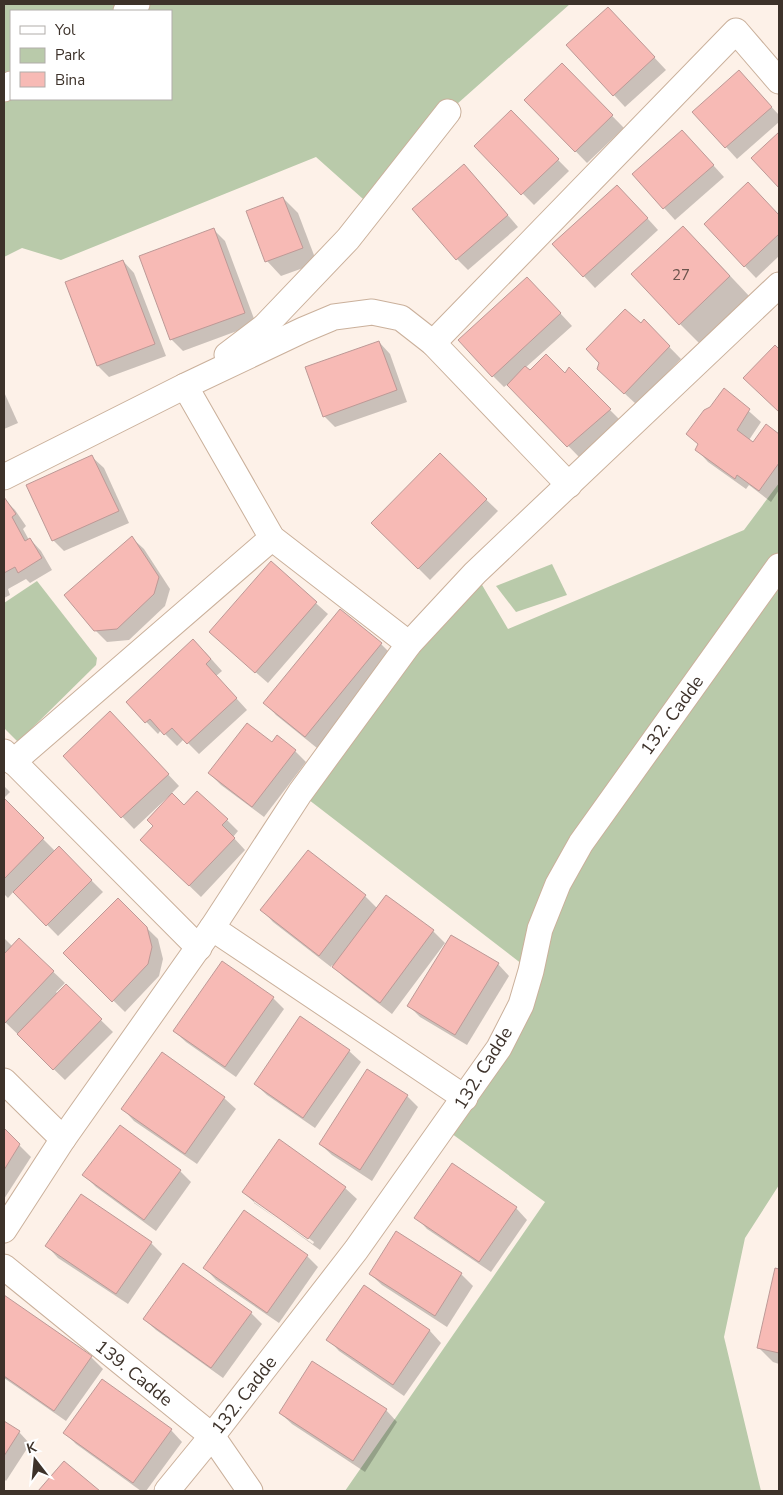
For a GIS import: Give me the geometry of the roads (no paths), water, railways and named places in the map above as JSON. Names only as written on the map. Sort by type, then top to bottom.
[{"type":"street","points":[[433,343],[736,31],[779,81]]},
{"type":"street","points":[[185,386],[265,326],[348,239],[448,112]]},
{"type":"street","points":[[4,1230],[63,1139],[205,938],[300,793],[409,644],[475,573],[779,285]]},
{"type":"street","points":[[4,477],[185,386],[334,317],[372,312],[401,318],[433,343],[569,484]]},
{"type":"street","points":[[185,386],[272,538],[409,644]]},
{"type":"street","points":[[272,538],[8,757],[205,938],[465,1098]]},
{"type":"street","name":"132. Cadde","points":[[166,1491],[212,1436],[356,1250],[500,1048],[521,1005],[540,929],[558,884],[577,852],[779,566]]},
{"type":"street","points":[[4,1081],[63,1139]]},
{"type":"street","name":"139. Cadde","points":[[4,1268],[212,1436],[250,1491]]}]
